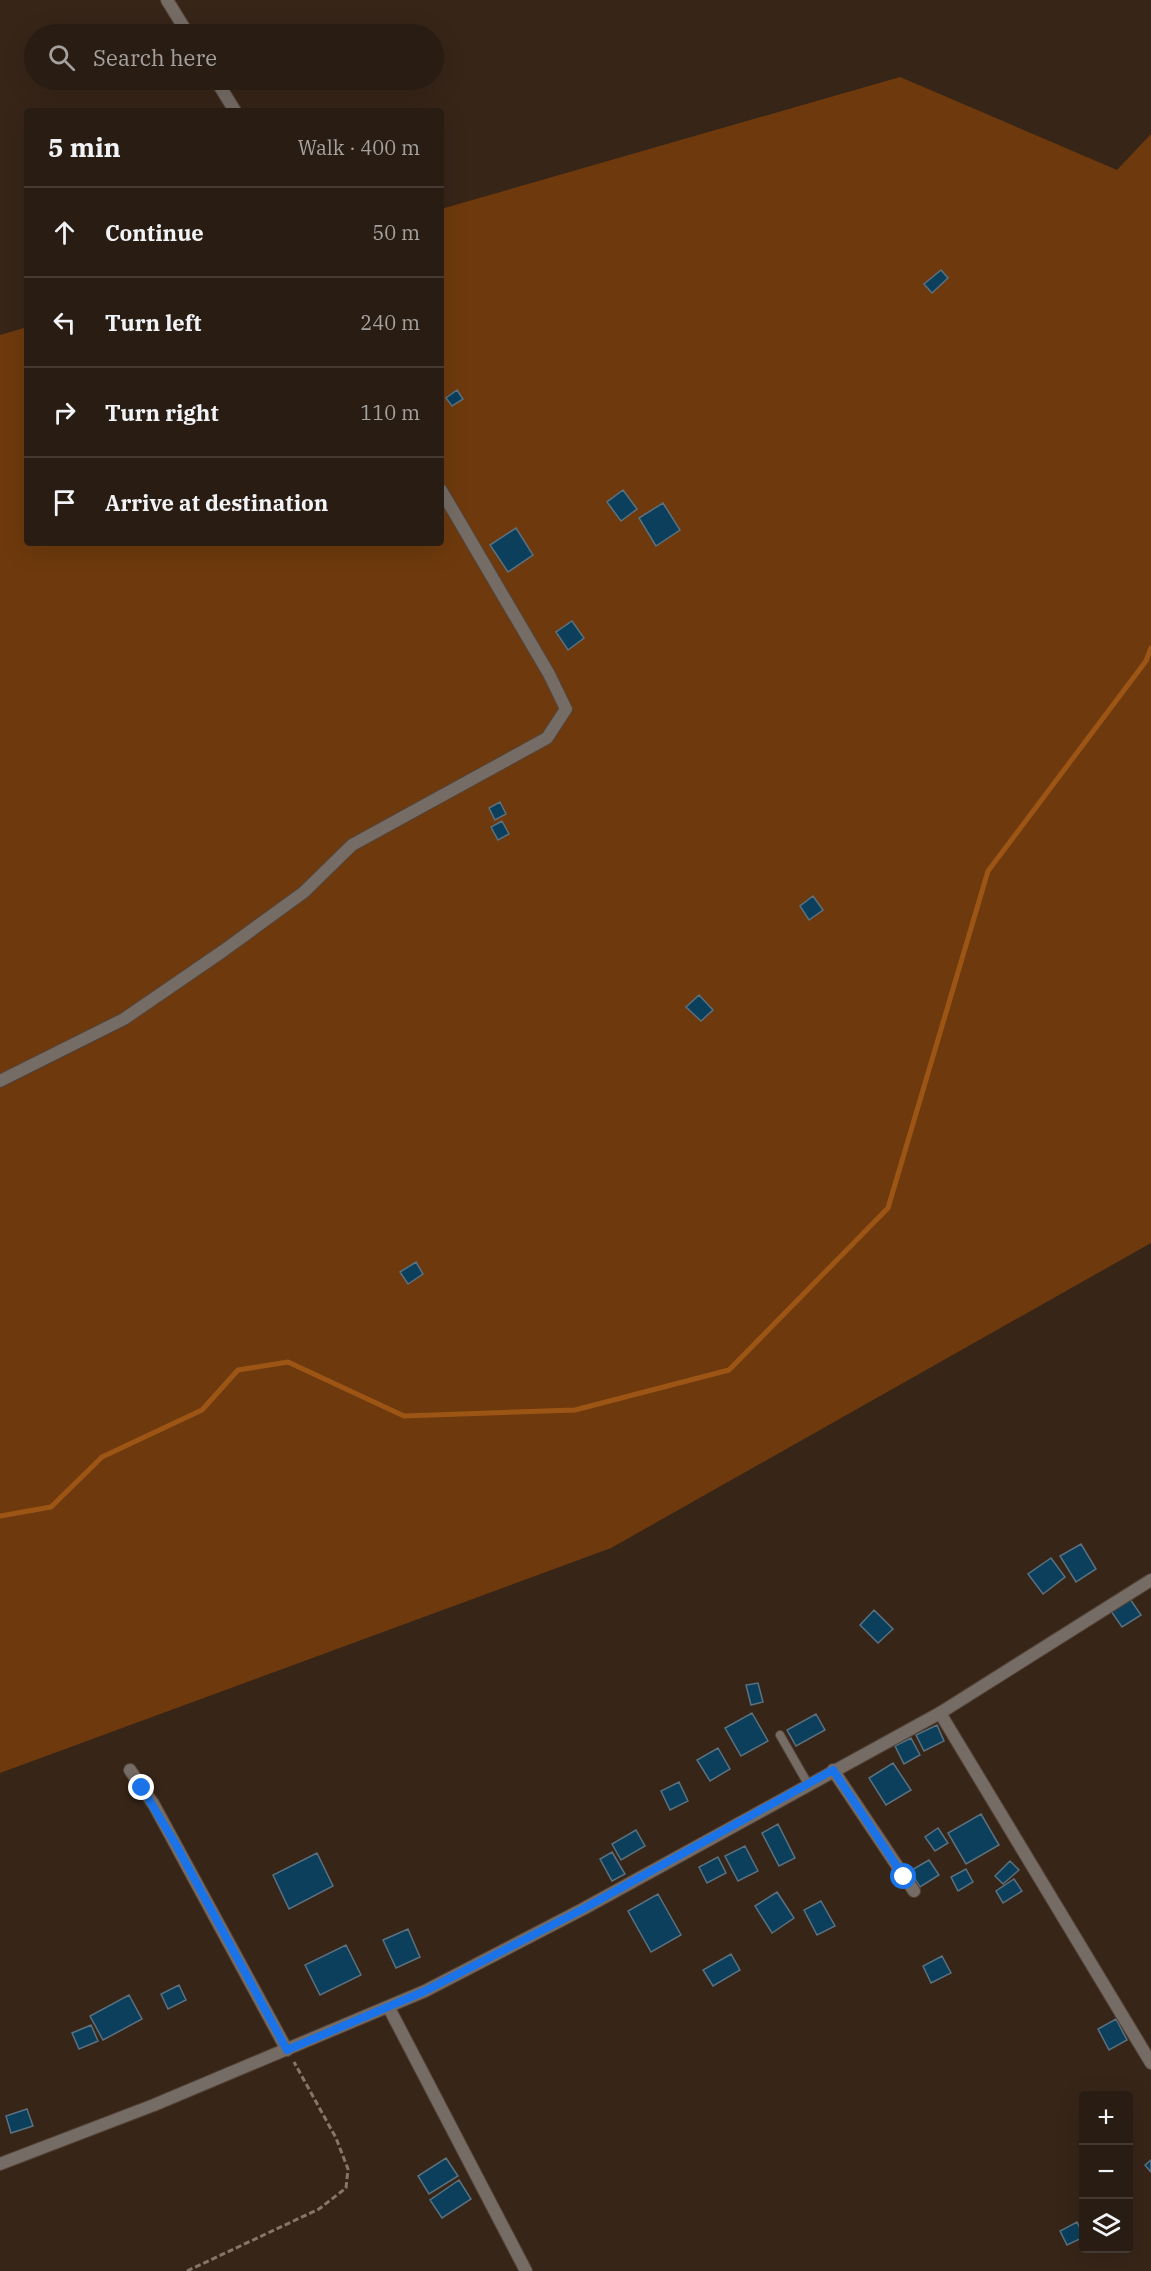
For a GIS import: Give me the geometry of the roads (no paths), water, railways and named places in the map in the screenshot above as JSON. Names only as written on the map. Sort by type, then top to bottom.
[{"type":"street","points":[[167,0],[182,24]]},
{"type":"street","points":[[222,90],[233,108]]},
{"type":"street","points":[[0,1081],[124,1019],[304,892],[352,845],[547,738],[566,709],[549,674],[444,495]]},
{"type":"street","points":[[0,2164],[154,2105],[425,1991],[583,1909],[940,1713],[1151,1580]]},
{"type":"street","points":[[940,1713],[1151,2063]]},
{"type":"street","points":[[130,1770],[154,1805],[287,2050]]},
{"type":"street","points":[[833,1770],[914,1890]]},
{"type":"street","points":[[389,2008],[526,2271]]},
{"type":"lane","points":[[780,1735],[808,1784]]},
{"type":"waterway","points":[[0,1516],[51,1507],[102,1457],[202,1410],[238,1370],[288,1362],[404,1416],[575,1410],[729,1370],[888,1208],[988,871],[1146,661],[1151,648]]}]
